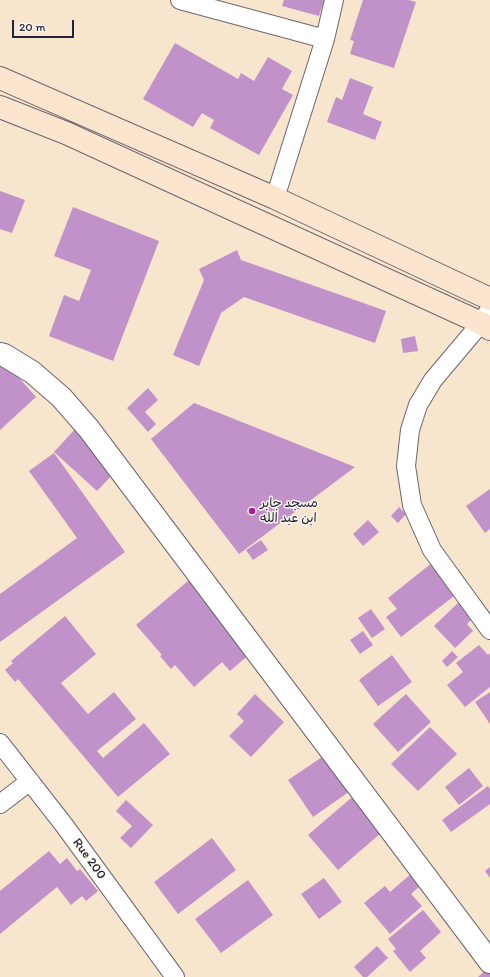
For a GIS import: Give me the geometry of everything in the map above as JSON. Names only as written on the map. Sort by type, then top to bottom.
[{"type":"main road","points":[[0,78],[275,198],[490,299]]},
{"type":"main road","points":[[0,107],[66,133],[487,320]]},
{"type":"street","points":[[180,0],[325,39]]},
{"type":"street","points":[[275,198],[325,39],[334,0]]},
{"type":"street","points":[[487,320],[432,380],[418,405],[410,430],[406,466],[412,505],[432,550],[490,630]]},
{"type":"street","points":[[0,354],[4,354],[32,372],[61,397],[89,429],[490,962]]},
{"type":"street","name":"Rue 200","points":[[0,743],[64,825],[175,977]]},
{"type":"street","points":[[0,804],[30,781]]},
{"type":"building","points":[[284,0],[324,0],[319,16],[282,6]]},
{"type":"building","points":[[363,0],[409,0],[416,2],[394,68],[350,54],[354,41],[350,40]]},
{"type":"building","points":[[175,43],[238,79],[241,73],[254,81],[268,57],[292,71],[282,89],[293,95],[259,155],[210,128],[214,120],[202,113],[193,127],[143,99]]},
{"type":"building","points":[[350,78],[373,87],[363,114],[382,122],[375,140],[327,122],[336,97],[342,100]]},
{"type":"building","points":[[0,191],[25,200],[12,233],[0,229]]},
{"type":"building","points":[[73,207],[159,241],[113,361],[49,336],[64,295],[79,301],[91,270],[54,256]]},
{"type":"building","points":[[237,250],[241,260],[386,311],[375,343],[244,297],[221,313],[199,366],[173,355],[204,280],[199,269]]},
{"type":"building","points":[[415,336],[418,351],[403,353],[401,339]]},
{"type":"building","points":[[0,356],[36,397],[0,430]]},
{"type":"building","points":[[148,388],[158,400],[145,412],[156,424],[148,432],[127,408]]},
{"type":"building","name":"مسجد جابر ابن عبد الله","points":[[194,403],[355,467],[239,554],[151,439]]},
{"type":"building","points":[[75,429],[119,468],[97,491],[54,452]]},
{"type":"building","points":[[54,453],[125,552],[0,642],[0,594],[77,538],[29,471]]},
{"type":"building","points":[[490,489],[490,529],[485,533],[466,506]]},
{"type":"building","points":[[399,507],[406,514],[398,523],[391,516]]},
{"type":"building","points":[[368,520],[379,532],[363,546],[353,534]]},
{"type":"building","points":[[261,540],[268,550],[253,560],[246,550]]},
{"type":"building","points":[[433,562],[458,593],[401,637],[386,617],[397,609],[388,598]]},
{"type":"building","points":[[195,575],[258,647],[230,671],[222,662],[194,687],[175,665],[171,669],[160,656],[162,655],[136,625]]},
{"type":"building","points":[[461,600],[476,615],[467,624],[473,631],[455,648],[434,626]]},
{"type":"building","points":[[371,609],[385,629],[372,638],[358,618]]},
{"type":"building","points":[[65,616],[96,654],[61,683],[88,714],[114,692],[136,719],[97,751],[103,758],[144,723],[170,754],[118,797],[18,679],[15,682],[5,670],[13,663],[11,661]]},
{"type":"building","points":[[363,631],[373,645],[360,654],[350,640]]},
{"type":"building","points":[[479,645],[488,655],[490,653],[490,687],[465,707],[447,685],[463,672],[456,663]]},
{"type":"building","points":[[452,651],[458,657],[447,667],[442,661]]},
{"type":"building","points":[[392,655],[412,682],[378,706],[359,680]]},
{"type":"building","points":[[490,692],[490,724],[475,702]]},
{"type":"building","points":[[255,694],[284,722],[251,757],[229,736],[244,721],[237,714]]},
{"type":"building","points":[[406,694],[431,722],[398,752],[373,724]]},
{"type":"building","points":[[430,727],[457,754],[418,791],[391,764]]},
{"type":"building","points":[[328,753],[353,789],[313,817],[288,780]]},
{"type":"building","points":[[469,768],[483,786],[459,805],[445,787]]},
{"type":"building","points":[[488,786],[490,789],[490,804],[451,832],[442,820]]},
{"type":"building","points":[[358,792],[388,827],[338,870],[308,835]]},
{"type":"building","points":[[126,800],[153,825],[131,848],[120,838],[132,826],[116,811]]},
{"type":"building","points":[[212,838],[236,870],[178,914],[154,882]]},
{"type":"building","points":[[49,851],[60,864],[67,858],[77,871],[80,869],[98,891],[86,901],[82,896],[71,905],[57,887],[0,934],[0,891]]},
{"type":"building","points":[[490,867],[490,878],[485,871]]},
{"type":"building","points":[[412,873],[421,885],[411,894],[422,906],[390,934],[364,903],[385,886],[390,892]]},
{"type":"building","points":[[324,878],[342,902],[319,919],[301,894]]},
{"type":"building","points":[[248,880],[273,915],[221,953],[195,919]]},
{"type":"building","points":[[423,910],[441,932],[420,951],[426,958],[410,972],[393,951],[396,949],[388,939]]},
{"type":"building","points":[[377,946],[388,958],[367,977],[363,977],[354,967]]},
{"type":"building","points":[[487,969],[490,972],[490,977],[478,977]]},
{"type":"place","name":"مسجد جابر ابن عبد الله","points":[[252,511]]}]
